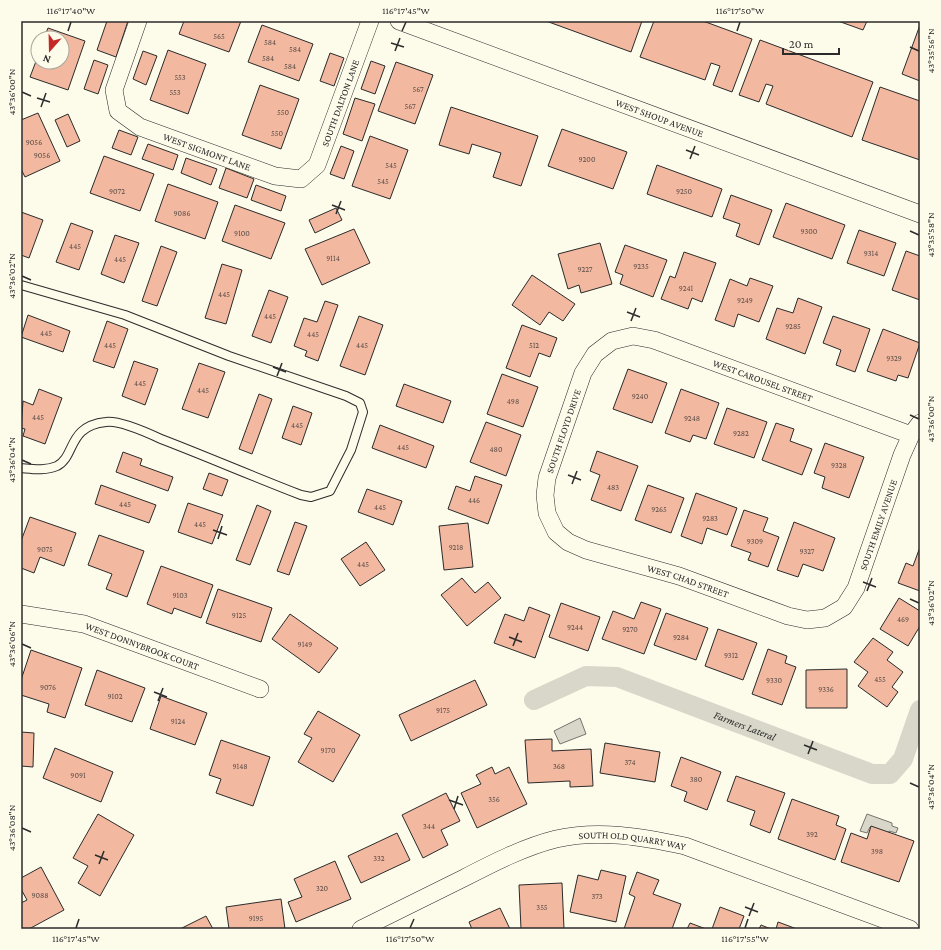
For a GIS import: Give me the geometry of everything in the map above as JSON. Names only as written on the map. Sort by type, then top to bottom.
[{"type":"street","name":"WEST SIGMONT LANE","points":[[138,21],[114,90],[118,111],[140,127],[275,176],[301,179]]},
{"type":"street","name":"SOUTH DALTON LANE","points":[[301,179],[317,165],[370,21]]},
{"type":"street","name":"WEST SHOUP AVENUE","points":[[399,21],[920,214]]},
{"type":"street","name":"WEST CAROUSEL STREET","points":[[612,341],[633,336],[654,340],[916,429]]},
{"type":"street","name":"SOUTH FLOYD DRIVE","points":[[556,532],[547,513],[545,495],[547,478],[583,373],[595,354],[612,341]]},
{"type":"street","name":"SOUTH EMILY AVENUE","points":[[825,618],[844,607],[856,588],[902,455],[916,429]]},
{"type":"street","name":"WEST CHAD STREET","points":[[556,532],[568,542],[586,550],[679,576],[788,616],[807,620],[825,618]]},
{"type":"street","name":"WEST DONNYBROOK COURT","points":[[21,614],[84,624],[260,688]]},
{"type":"street","name":"SOUTH OLD QUARRY WAY","points":[[361,929],[507,856],[556,839],[587,835],[618,835],[645,838],[685,846],[910,929]]},
{"type":"lane","points":[[21,285],[125,315],[196,344],[346,396],[360,403],[363,412],[351,450],[330,491],[311,497],[301,495],[145,432],[107,421],[88,426],[76,437],[65,458],[58,466],[42,470],[21,468]]},
{"type":"shaded area","points":[[580,718],[586,734],[560,744],[554,731]]},
{"type":"shaded area","points":[[867,814],[892,823],[892,826],[898,828],[896,833],[889,831],[888,833],[870,827],[867,833],[860,831]]},
{"type":"building","points":[[107,21],[128,21],[116,57],[97,50]]},
{"type":"building","points":[[184,21],[241,21],[229,52],[179,34]]},
{"type":"building","points":[[546,21],[642,21],[631,52]]},
{"type":"building","points":[[654,21],[703,21],[752,39],[732,92],[713,85],[720,66],[711,63],[705,80],[640,57]]},
{"type":"building","points":[[838,21],[867,21],[863,30]]},
{"type":"building","points":[[262,25],[313,44],[299,81],[248,62]]},
{"type":"building","points":[[920,25],[920,81],[902,74]]},
{"type":"building","points":[[70,36],[85,41],[68,90],[30,77],[33,70],[70,70]]},
{"type":"building","points":[[760,40],[873,82],[852,137],[766,104],[773,86],[766,84],[759,102],[739,95]]},
{"type":"building","points":[[168,50],[206,64],[188,114],[150,100]]},
{"type":"building","points":[[143,51],[157,56],[146,85],[133,79]]},
{"type":"building","points":[[330,53],[344,58],[334,86],[320,81]]},
{"type":"building","points":[[94,60],[108,65],[98,94],[84,89]]},
{"type":"building","points":[[371,61],[385,66],[375,94],[361,89]]},
{"type":"building","points":[[396,62],[433,75],[415,124],[378,111]]},
{"type":"building","points":[[260,85],[299,99],[281,149],[242,135]]},
{"type":"building","points":[[880,87],[920,101],[920,160],[862,140]]},
{"type":"building","points":[[355,98],[375,104],[362,141],[343,134]]},
{"type":"building","points":[[451,107],[538,136],[521,186],[493,177],[501,153],[472,144],[469,154],[439,145]]},
{"type":"building","points":[[38,113],[60,161],[25,177],[21,169],[21,120]]},
{"type":"building","points":[[68,114],[80,141],[67,147],[55,120]]},
{"type":"building","points":[[562,129],[627,152],[613,189],[548,166]]},
{"type":"building","points":[[119,130],[138,137],[131,155],[112,148]]},
{"type":"building","points":[[370,136],[408,150],[390,199],[352,186]]},
{"type":"building","points":[[148,144],[178,155],[173,170],[142,159]]},
{"type":"building","points":[[341,146],[354,151],[344,179],[330,174]]},
{"type":"building","points":[[104,156],[154,174],[140,211],[90,193]]},
{"type":"building","points":[[186,158],[217,169],[211,185],[181,173]]},
{"type":"building","points":[[657,165],[722,189],[712,217],[647,194]]},
{"type":"building","points":[[226,168],[254,179],[247,198],[219,188]]},
{"type":"building","points":[[168,184],[218,202],[205,239],[155,221]]},
{"type":"building","points":[[256,185],[286,196],[281,211],[251,200]]},
{"type":"building","points":[[731,195],[772,210],[759,245],[736,236],[740,224],[723,218]]},
{"type":"building","points":[[786,203],[845,225],[832,259],[773,237]]},
{"type":"building","points":[[235,205],[285,223],[271,259],[222,241]]},
{"type":"building","points":[[336,208],[342,220],[315,233],[309,220]]},
{"type":"building","points":[[21,212],[43,220],[29,258],[21,255]]},
{"type":"building","points":[[71,223],[93,231],[79,270],[56,262]]},
{"type":"building","points":[[354,229],[370,263],[322,285],[305,249]]},
{"type":"building","points":[[859,230],[896,243],[884,276],[847,263]]},
{"type":"building","points":[[115,235],[139,243],[124,283],[101,274]]},
{"type":"building","points":[[600,243],[612,284],[581,293],[579,285],[568,289],[558,254]]},
{"type":"building","points":[[625,245],[667,260],[653,297],[620,284],[623,275],[615,272]]},
{"type":"building","points":[[161,246],[177,252],[157,306],[142,301]]},
{"type":"building","points":[[906,251],[920,256],[920,300],[892,290]]},
{"type":"building","points":[[684,252],[716,263],[702,302],[692,298],[688,309],[661,299],[670,276],[675,278]]},
{"type":"building","points":[[222,264],[242,270],[226,324],[205,318]]},
{"type":"building","points":[[532,275],[575,304],[563,321],[549,312],[540,325],[512,305]]},
{"type":"building","points":[[750,278],[773,286],[759,322],[738,314],[734,327],[715,320],[730,279],[747,286]]},
{"type":"building","points":[[269,290],[288,297],[271,343],[252,336]]},
{"type":"building","points":[[798,298],[822,307],[805,354],[766,339],[777,308],[793,313]]},
{"type":"building","points":[[325,301],[338,305],[318,361],[305,356],[307,351],[294,346],[304,318],[317,322]]},
{"type":"building","points":[[28,315],[70,331],[63,352],[21,337]]},
{"type":"building","points":[[359,316],[383,325],[365,375],[340,366]]},
{"type":"building","points":[[833,316],[870,329],[855,372],[836,365],[841,350],[823,343]]},
{"type":"building","points":[[107,321],[128,329],[114,368],[93,361]]},
{"type":"building","points":[[522,325],[557,338],[550,357],[539,353],[530,377],[506,368]]},
{"type":"building","points":[[883,329],[920,343],[908,378],[898,375],[896,381],[867,371]]},
{"type":"building","points":[[134,361],[158,369],[145,405],[122,396]]},
{"type":"building","points":[[199,363],[225,372],[208,418],[182,409]]},
{"type":"building","points":[[628,369],[667,383],[652,423],[613,409]]},
{"type":"building","points":[[502,374],[538,387],[523,427],[487,414]]},
{"type":"building","points":[[404,384],[451,401],[443,423],[396,406]]},
{"type":"building","points":[[39,389],[62,398],[45,444],[23,436],[25,429],[21,428],[23,401],[33,405]]},
{"type":"building","points":[[681,389],[719,403],[706,439],[693,435],[690,442],[665,433]]},
{"type":"building","points":[[259,394],[272,399],[252,454],[239,449]]},
{"type":"building","points":[[293,406],[312,413],[301,445],[282,438]]},
{"type":"building","points":[[727,408],[767,422],[754,458],[714,444]]},
{"type":"building","points":[[486,422],[521,435],[506,476],[470,462]]},
{"type":"building","points":[[776,423],[794,429],[790,441],[812,449],[802,475],[762,460]]},
{"type":"building","points":[[380,425],[434,446],[426,468],[372,448]]},
{"type":"building","points":[[825,443],[864,457],[849,498],[822,488],[825,477],[814,473]]},
{"type":"building","points":[[597,451],[638,466],[621,511],[591,500],[600,475],[590,471]]},
{"type":"building","points":[[123,452],[142,459],[140,465],[173,477],[168,491],[116,472]]},
{"type":"building","points":[[209,473],[228,480],[222,496],[203,489]]},
{"type":"building","points":[[475,476],[502,485],[488,524],[448,509],[456,486],[470,491]]},
{"type":"building","points":[[101,485],[156,505],[149,523],[95,504]]},
{"type":"building","points":[[648,485],[684,498],[671,533],[635,520]]},
{"type":"building","points":[[367,489],[402,501],[393,525],[358,512]]},
{"type":"building","points":[[696,493],[737,508],[727,535],[707,528],[702,544],[681,536]]},
{"type":"building","points":[[188,503],[223,515],[212,544],[178,532]]},
{"type":"building","points":[[257,505],[271,511],[250,565],[236,560]]},
{"type":"building","points":[[744,510],[768,518],[763,531],[779,537],[768,567],[748,560],[751,553],[731,546]]},
{"type":"building","points":[[30,517],[76,533],[64,566],[40,557],[34,573],[21,568],[21,541]]},
{"type":"building","points":[[295,522],[307,526],[289,575],[277,571]]},
{"type":"building","points":[[794,522],[835,538],[823,571],[803,564],[798,577],[777,570]]},
{"type":"building","points":[[468,523],[473,567],[444,570],[439,526]]},
{"type":"building","points":[[99,535],[144,551],[127,597],[106,589],[112,574],[88,565]]},
{"type":"building","points":[[366,542],[385,570],[360,586],[341,559]]},
{"type":"building","points":[[920,547],[920,591],[898,583],[906,563],[913,566]]},
{"type":"building","points":[[161,566],[213,585],[201,618],[174,608],[172,614],[147,604]]},
{"type":"building","points":[[462,578],[475,593],[488,582],[501,598],[467,626],[441,595]]},
{"type":"building","points":[[218,589],[272,608],[261,642],[206,623]]},
{"type":"building","points":[[899,598],[920,611],[920,626],[908,646],[880,629]]},
{"type":"building","points":[[641,602],[661,609],[644,654],[602,639],[613,611],[634,619]]},
{"type":"building","points":[[561,603],[600,617],[588,651],[549,637]]},
{"type":"building","points":[[529,607],[550,615],[535,658],[494,643],[505,614],[524,621]]},
{"type":"building","points":[[666,613],[708,628],[696,660],[654,645]]},
{"type":"building","points":[[290,614],[338,648],[319,673],[272,639]]},
{"type":"building","points":[[718,629],[757,643],[743,680],[705,666]]},
{"type":"building","points":[[873,638],[893,652],[887,660],[903,672],[892,687],[898,692],[887,707],[858,686],[868,672],[854,662]]},
{"type":"building","points":[[768,649],[787,656],[785,663],[796,667],[782,705],[752,694]]},
{"type":"building","points":[[31,650],[82,668],[65,718],[47,712],[49,704],[21,695],[21,680]]},
{"type":"building","points":[[847,669],[847,708],[806,708],[806,670]]},
{"type":"building","points":[[97,670],[145,688],[132,722],[85,705]]},
{"type":"building","points":[[475,680],[487,705],[411,741],[399,715]]},
{"type":"building","points":[[161,696],[207,713],[195,745],[150,729]]},
{"type":"building","points":[[318,711],[360,735],[333,782],[298,762],[312,738],[304,734]]},
{"type":"building","points":[[21,732],[34,733],[33,767],[21,766]]},
{"type":"building","points":[[552,739],[552,751],[591,749],[593,786],[570,787],[570,781],[528,783],[525,740]]},
{"type":"building","points":[[221,740],[270,757],[253,806],[216,793],[221,779],[209,775]]},
{"type":"building","points":[[605,743],[660,752],[655,782],[600,773]]},
{"type":"building","points":[[55,748],[113,772],[101,802],[43,778]]},
{"type":"building","points":[[681,757],[721,772],[707,810],[684,801],[687,792],[671,786]]},
{"type":"building","points":[[492,767],[495,774],[509,767],[527,804],[477,828],[461,793],[481,784],[476,775]]},
{"type":"building","points":[[736,776],[785,793],[770,833],[750,825],[755,811],[727,801]]},
{"type":"building","points":[[446,793],[460,821],[441,830],[448,845],[423,858],[402,815]]},
{"type":"building","points":[[792,799],[839,816],[836,825],[846,829],[835,860],[778,839]]},
{"type":"building","points":[[98,814],[134,835],[100,896],[78,883],[88,866],[73,858]]},
{"type":"building","points":[[871,826],[914,841],[899,882],[841,862],[851,833],[867,839]]},
{"type":"building","points":[[397,833],[410,860],[361,883],[348,856]]},
{"type":"building","points":[[335,861],[351,899],[296,922],[288,902],[302,897],[294,879]]},
{"type":"building","points":[[41,867],[64,910],[29,929],[21,929],[21,903],[27,900],[21,889],[21,878]]},
{"type":"building","points":[[601,870],[626,876],[616,922],[570,912],[578,875],[598,880]]},
{"type":"building","points":[[637,872],[659,880],[653,894],[681,904],[672,929],[624,929],[635,897],[629,894]]},
{"type":"building","points":[[562,883],[564,929],[521,929],[519,885]]},
{"type":"building","points":[[281,899],[285,929],[229,929],[226,907]]},
{"type":"building","points":[[720,907],[744,916],[739,929],[712,929]]},
{"type":"building","points":[[500,908],[510,929],[472,929],[469,922]]},
{"type":"building","points":[[206,916],[213,929],[180,929]]},
{"type":"building","points":[[778,922],[797,929],[776,929]]},
{"type":"building","points":[[690,923],[706,929],[687,929]]},
{"type":"building","points":[[761,925],[771,929],[759,929]]},
{"type":"waterway","name":"Farmers Lateral","points":[[534,700],[586,676],[617,677],[872,774],[890,774],[903,759],[920,710]]}]
